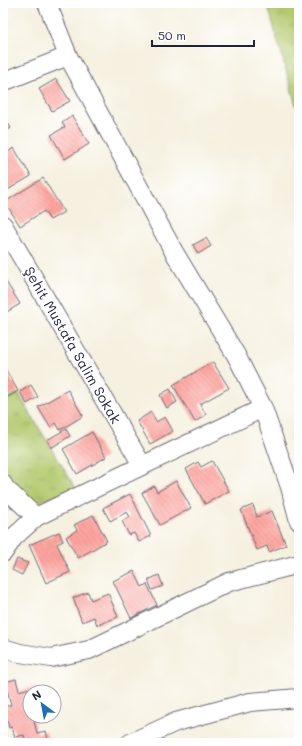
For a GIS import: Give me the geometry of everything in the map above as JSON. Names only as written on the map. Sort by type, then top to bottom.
[{"type":"street","points":[[47,3],[68,56],[174,252],[236,355],[263,408],[290,487],[299,521]]},
{"type":"street","points":[[3,82],[68,56]]},
{"type":"street","name":"Şehit Mustafa Salim Sokak","points":[[3,225],[142,465]]},
{"type":"street","points":[[3,553],[14,538],[36,517],[263,408]]},
{"type":"street","points":[[3,484],[5,488],[36,517]]},
{"type":"street","points":[[3,648],[20,653],[51,658],[89,650],[229,582],[299,564]]},
{"type":"street","points":[[130,743],[176,722],[250,702],[299,698]]},
{"type":"green space","points":[[267,3],[299,3],[299,116]]},
{"type":"green space","points":[[18,393],[76,489],[11,511],[3,495],[3,401]]},
{"type":"building","points":[[56,79],[70,101],[52,111],[39,89]]},
{"type":"building","points":[[3,115],[11,128],[3,133]]},
{"type":"building","points":[[72,116],[89,144],[65,159],[51,135],[65,127],[62,123]]},
{"type":"building","points":[[14,148],[31,176],[6,191],[3,186],[3,155]]},
{"type":"building","points":[[43,178],[64,212],[50,220],[44,211],[20,226],[5,202]]},
{"type":"building","points":[[206,238],[211,246],[198,254],[193,245]]},
{"type":"building","points":[[3,277],[20,304],[5,313],[3,310]]},
{"type":"building","points":[[213,362],[229,388],[200,404],[206,415],[195,422],[173,385]]},
{"type":"building","points":[[3,365],[18,391],[3,400]]},
{"type":"building","points":[[31,385],[38,397],[27,404],[20,392]]},
{"type":"building","points":[[170,389],[177,402],[167,408],[160,395]]},
{"type":"building","points":[[68,390],[83,416],[60,430],[56,423],[50,427],[38,407]]},
{"type":"building","points":[[151,412],[156,422],[165,417],[173,431],[150,444],[137,421]]},
{"type":"building","points":[[66,429],[70,436],[51,448],[47,440]]},
{"type":"building","points":[[92,432],[106,457],[77,474],[63,449]]},
{"type":"building","points":[[212,461],[229,491],[205,504],[186,469],[198,462],[201,467]]},
{"type":"building","points":[[176,481],[191,508],[160,525],[142,493],[154,486],[157,492]]},
{"type":"building","points":[[130,494],[151,536],[139,542],[134,533],[129,535],[122,521],[130,517],[127,512],[110,521],[103,508]]},
{"type":"building","points":[[253,505],[257,517],[272,511],[286,545],[269,552],[267,546],[257,550],[241,510]]},
{"type":"building","points":[[93,515],[107,541],[78,558],[66,537],[77,530],[74,525]]},
{"type":"building","points":[[59,532],[63,541],[57,544],[70,572],[46,583],[29,545]]},
{"type":"building","points":[[17,559],[28,563],[22,575],[12,570]]},
{"type":"building","points":[[134,571],[142,587],[147,584],[157,605],[131,618],[113,581]]},
{"type":"building","points":[[159,575],[163,586],[152,590],[148,580]]},
{"type":"building","points":[[88,592],[91,600],[108,593],[118,617],[97,625],[94,617],[82,622],[73,598]]},
{"type":"building","points":[[16,679],[19,691],[22,690],[22,724],[35,724],[37,733],[46,731],[48,740],[26,743],[24,735],[15,737],[12,727],[9,728],[4,707],[11,705],[5,682]]}]
